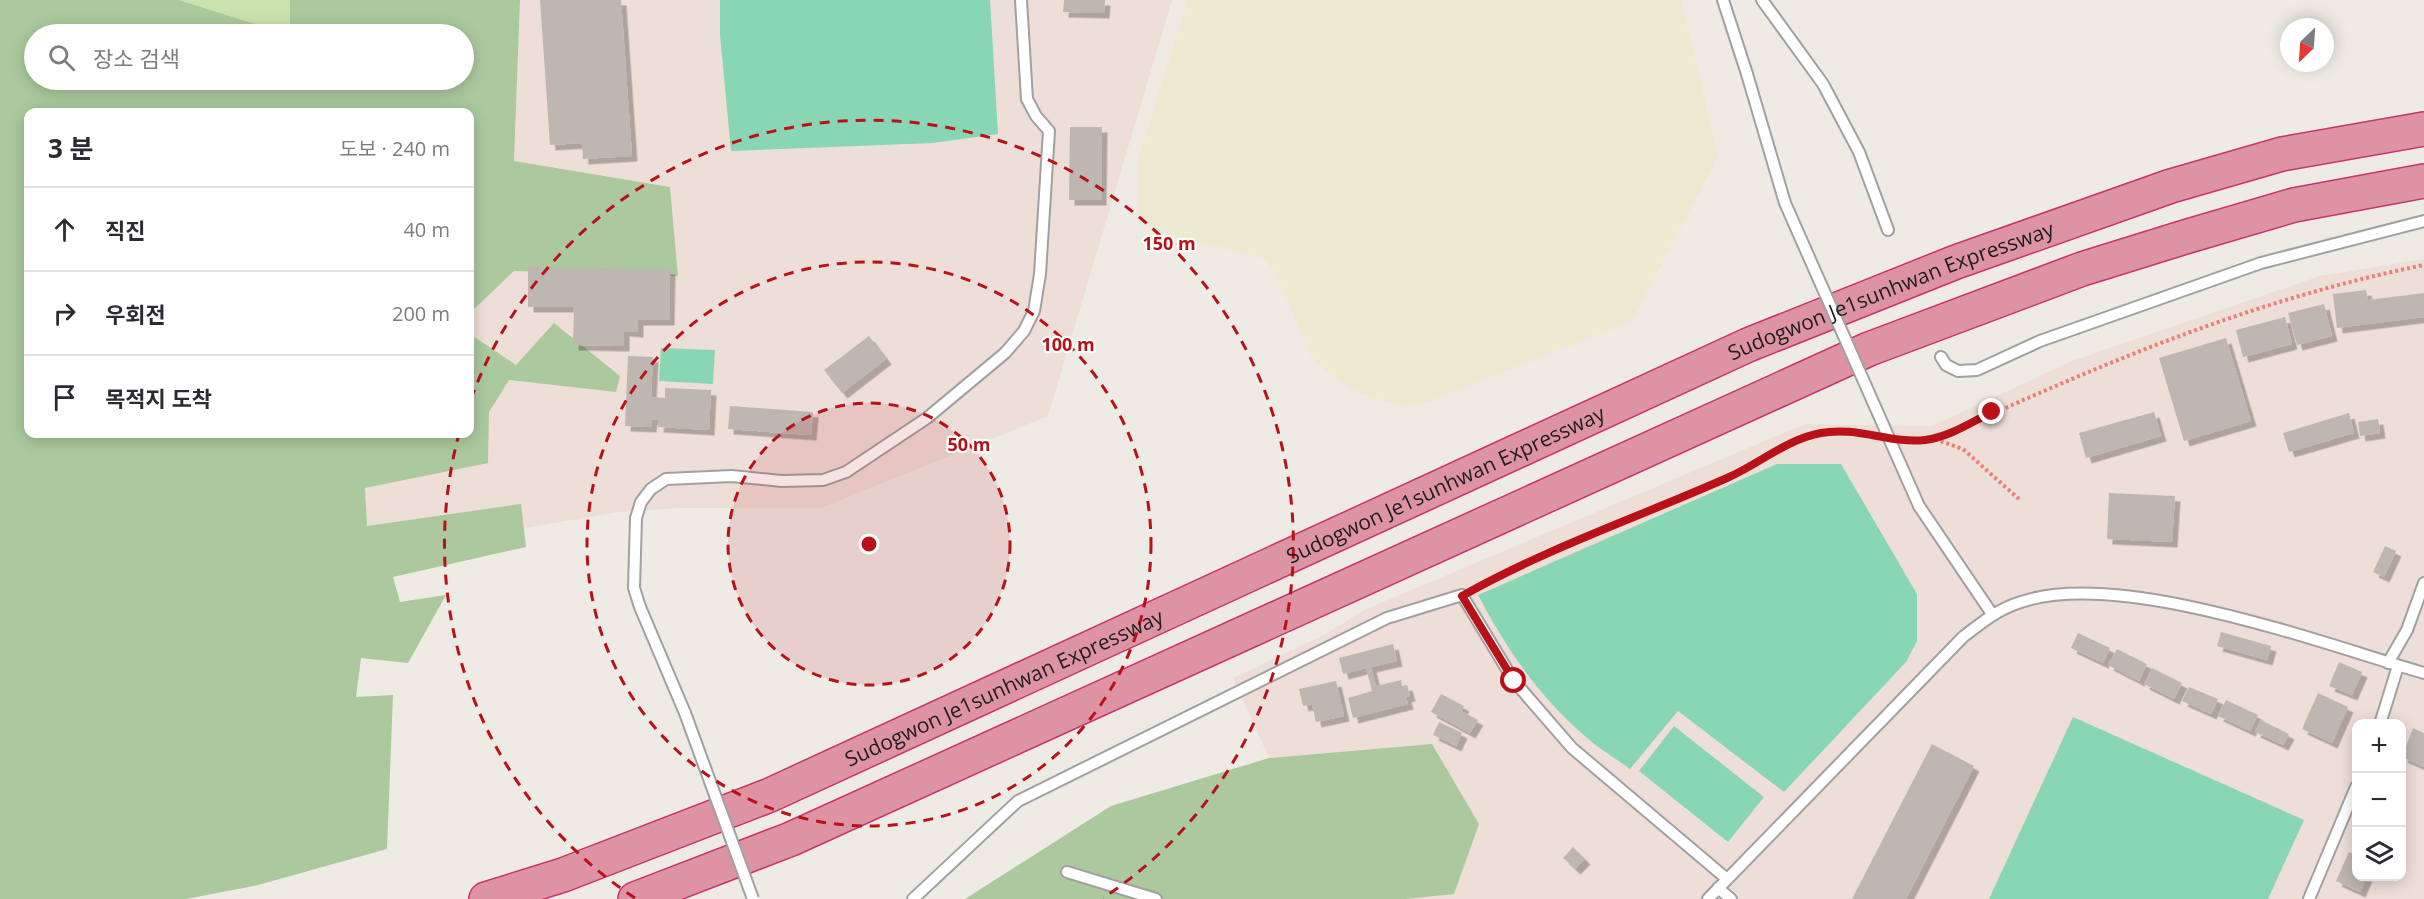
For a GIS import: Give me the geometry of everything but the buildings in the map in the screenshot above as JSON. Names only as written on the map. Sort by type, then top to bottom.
[{"type":"highway","name":"Sudogwon Je1sunhwan Expressway","points":[[486,899],[563,875],[770,795],[1748,345],[1850,302],[2171,186],[2282,154],[2424,129]]},
{"type":"highway","points":[[635,899],[791,839],[1773,391],[1869,350],[2082,269],[2294,205],[2424,181]]},
{"type":"lane","points":[[753,899],[686,713],[634,588],[636,518],[641,502],[651,489],[666,479],[692,476],[732,476],[782,481],[823,480],[846,472],[927,418],[1005,353],[1024,331],[1034,311],[1040,274],[1049,131],[1036,116],[1027,99],[1021,0]]},
{"type":"lane","points":[[1723,0],[1785,203],[1919,506],[1992,614]]},
{"type":"lane","points":[[1762,0],[1823,84],[1859,152],[1888,230]]},
{"type":"lane","points":[[1941,357],[1946,365],[1958,371],[1977,370],[2040,340],[2261,263],[2424,221]]},
{"type":"lane","points":[[2381,719],[2393,664],[2424,583]]},
{"type":"lane","points":[[1708,899],[1963,637],[1992,614],[2022,601],[2064,594],[2138,598],[2277,629],[2424,673]]},
{"type":"lane","points":[[913,899],[1018,801],[1388,618],[1462,596],[1514,681],[1572,748],[1727,879]]},
{"type":"lane","points":[[2309,899],[2352,797]]},
{"type":"lane","points":[[1067,872],[1156,899]]},
{"type":"lane","points":[[1718,888],[1731,899]]},
{"type":"path","points":[[1902,438],[1941,437],[2101,365],[2254,309],[2316,290],[2424,265]]},
{"type":"path","points":[[1462,596],[1507,570],[1729,477],[1791,443],[1821,433],[1848,431],[1882,436]]},
{"type":"path","points":[[1932,438],[1963,449],[2019,499]]},
{"type":"shaded area","points":[[520,0],[1172,0],[1048,416],[821,508],[679,508],[619,512],[340,559],[340,473],[457,438],[474,438],[474,429],[489,412],[509,380],[616,392],[516,365],[474,337],[474,309],[514,271],[678,276],[670,187],[514,161]]},
{"type":"shaded area","points":[[2424,259],[2424,899],[1407,899],[1454,893],[1432,744],[1269,758],[1233,678],[1326,634],[1364,610],[1805,424],[1932,426],[2072,361],[2320,276]]},
{"type":"green space","points":[[0,0],[179,0],[255,24],[24,24],[24,90],[474,90],[474,24],[290,24],[290,0],[520,0],[514,161],[670,187],[678,276],[514,271],[474,309],[474,108],[24,108],[24,438],[474,438],[474,337],[516,365],[554,323],[620,376],[616,392],[509,380],[489,412],[488,463],[365,488],[367,526],[521,504],[526,547],[393,577],[400,602],[446,595],[408,663],[361,658],[356,697],[393,695],[387,849],[258,885],[186,899],[0,899]]},
{"type":"green space","points":[[179,0],[290,0],[290,24],[255,24]]},
{"type":"green space","points":[[720,0],[990,0],[998,134],[933,143],[731,151],[720,35]]},
{"type":"green space","points":[[1188,0],[1681,0],[1718,156],[1632,321],[1425,403],[1404,405],[1382,401],[1354,390],[1332,376],[1312,358],[1275,272],[1264,258],[1173,235],[1149,226],[1139,213],[1139,156]]},
{"type":"green space","points":[[661,348],[715,350],[713,384],[659,381]]},
{"type":"green space","points":[[1777,464],[1841,464],[1917,594],[1917,641],[1906,662],[1784,792],[1678,711],[1630,769],[1601,749],[1568,721],[1538,688],[1512,653],[1478,595]]},
{"type":"green space","points":[[2073,717],[2304,820],[2268,899],[1989,899]]},
{"type":"green space","points":[[1674,726],[1764,797],[1728,842],[1639,771]]},
{"type":"green space","points":[[1432,744],[1479,824],[1454,894],[1406,899],[965,899],[1111,806],[1269,758]]},
{"type":"route","points":[[1514,681],[1462,596],[1507,570],[1729,477],[1791,443],[1821,433],[1848,431],[1923,440],[1941,437],[1992,412]]}]
